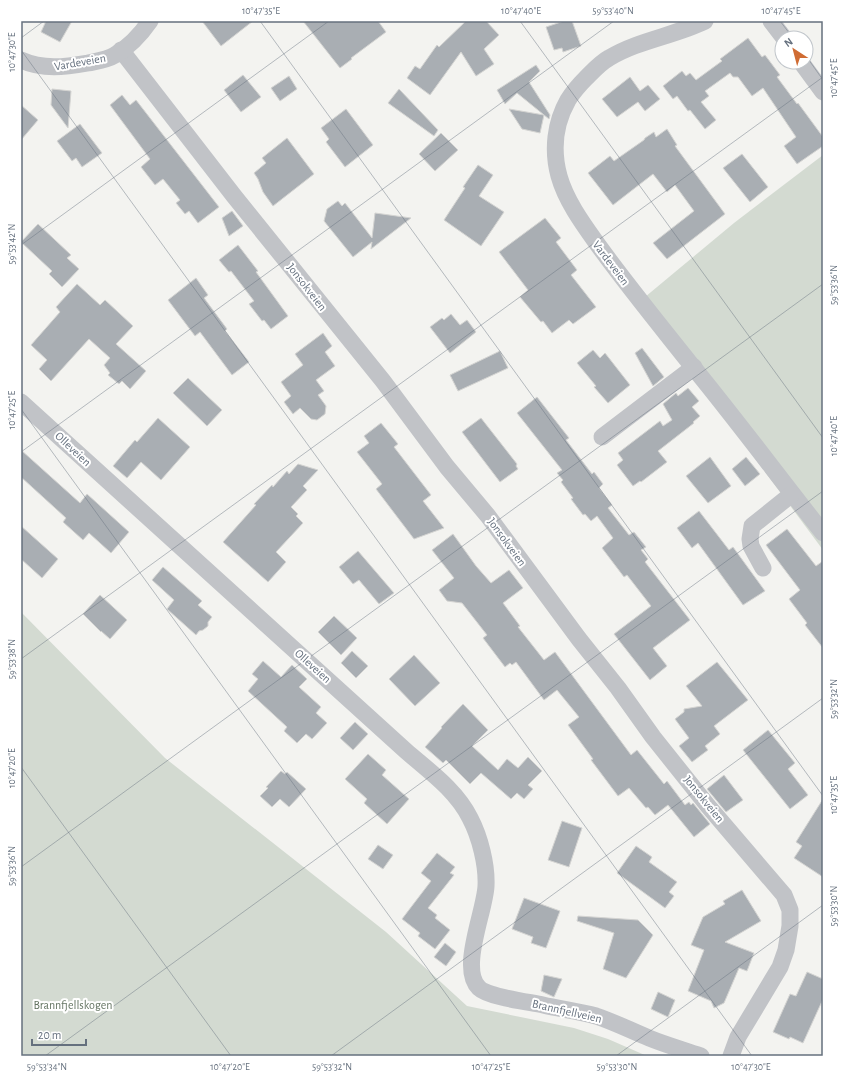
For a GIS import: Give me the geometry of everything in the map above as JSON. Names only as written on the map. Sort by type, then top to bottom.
[{"type":"street","name":"Vardeveien","points":[[21,60],[49,68],[67,67],[103,60],[114,56],[142,33],[150,21]]},
{"type":"street","name":"Vardeveien","points":[[706,21],[690,28],[632,46],[604,62],[578,87],[569,99],[556,129],[555,158],[567,196],[578,216],[617,272],[694,367],[823,533]]},
{"type":"street","points":[[771,21],[778,30]]},
{"type":"street","name":"Jonsokveien","points":[[121,50],[234,196],[383,381],[447,467],[488,516],[579,640],[618,688],[653,736],[708,806],[784,896],[790,910],[790,932],[786,950],[780,967],[759,1000],[738,1038],[731,1056]]},
{"type":"street","points":[[807,70],[823,92]]},
{"type":"street","points":[[602,437],[694,367]]},
{"type":"street","name":"Olleveien","points":[[21,402],[456,796],[470,818],[478,836],[482,851],[486,885],[484,904],[471,956],[473,978],[478,987]]},
{"type":"street","points":[[763,568],[751,546],[750,539],[752,526],[792,494]]},
{"type":"street","name":"Brannfjellveien","points":[[478,987],[496,995],[596,1016],[649,1038],[701,1056]]},
{"type":"green space","points":[[823,155],[823,550],[639,302],[734,223]]},
{"type":"green space","name":"Brannfjellskogen","points":[[21,612],[165,758],[386,932],[467,1006],[574,1028],[608,1039],[647,1056],[21,1056]]},
{"type":"building","points":[[46,21],[72,21],[60,42],[41,32]]},
{"type":"building","points":[[202,21],[253,21],[221,46]]},
{"type":"building","points":[[303,21],[378,21],[386,32],[340,68]]},
{"type":"building","points":[[466,21],[486,21],[499,35],[484,49],[494,64],[476,76],[461,52],[430,95],[407,78],[415,66],[420,69],[437,45],[439,47]]},
{"type":"building","points":[[564,21],[572,21],[581,46],[563,52],[562,48],[554,50],[546,27]]},
{"type":"building","points":[[748,38],[762,57],[765,55],[774,67],[774,70],[776,70],[780,75],[777,77],[823,137],[823,146],[797,164],[784,146],[796,137],[763,88],[752,96],[738,77],[733,77],[730,73],[705,91],[709,96],[701,102],[716,120],[705,129],[690,110],[688,111],[677,96],[673,99],[663,86],[682,71],[686,76],[690,73],[696,80],[722,61],[720,59]]},
{"type":"building","points":[[536,65],[540,71],[529,82],[550,115],[549,119],[517,93],[505,104],[497,90]]},
{"type":"building","points":[[243,75],[261,97],[241,112],[224,90]]},
{"type":"building","points":[[289,76],[297,89],[280,101],[271,88]]},
{"type":"building","points":[[630,77],[640,91],[648,85],[660,99],[645,111],[638,102],[617,117],[602,99]]},
{"type":"building","points":[[52,89],[71,91],[68,128],[51,105]]},
{"type":"building","points":[[399,89],[438,130],[434,136],[388,103]]},
{"type":"building","points":[[122,95],[130,105],[136,100],[219,207],[198,223],[189,211],[185,214],[176,203],[180,200],[163,179],[155,185],[141,167],[150,159],[110,105]]},
{"type":"building","points":[[21,105],[38,120],[21,140]]},
{"type":"building","points":[[346,109],[373,145],[345,167],[326,142],[329,139],[321,128]]},
{"type":"building","points":[[509,109],[544,115],[540,133],[522,129]]},
{"type":"building","points":[[80,124],[102,153],[82,167],[76,158],[72,161],[57,141]]},
{"type":"building","points":[[667,129],[677,145],[675,146],[725,214],[667,259],[653,243],[694,211],[675,185],[667,192],[653,174],[613,205],[588,173],[610,156],[614,161],[654,132],[656,137]]},
{"type":"building","points":[[441,133],[458,150],[435,171],[419,154]]},
{"type":"building","points":[[287,138],[314,174],[273,206],[263,192],[254,173],[266,163],[262,158]]},
{"type":"building","points":[[742,154],[768,187],[750,202],[723,168]]},
{"type":"building","points":[[478,165],[493,175],[479,196],[504,212],[481,246],[444,220]]},
{"type":"building","points":[[338,201],[342,206],[345,203],[372,238],[375,213],[411,218],[371,249],[372,242],[353,257],[324,221],[327,209]]},
{"type":"building","points":[[232,211],[243,226],[229,236],[222,218]]},
{"type":"building","points":[[545,218],[561,238],[556,242],[577,270],[571,275],[596,307],[573,324],[569,320],[552,333],[543,321],[541,322],[520,297],[528,290],[499,252]]},
{"type":"building","points":[[38,224],[71,255],[67,258],[79,269],[62,287],[49,274],[52,271],[21,242]]},
{"type":"building","points":[[238,245],[258,271],[256,272],[288,316],[271,329],[264,320],[262,321],[249,304],[254,301],[231,271],[229,272],[219,260]]},
{"type":"building","points":[[196,278],[208,295],[204,298],[227,329],[225,331],[249,362],[232,375],[200,332],[195,336],[168,300]]},
{"type":"building","points":[[77,284],[100,305],[105,300],[133,326],[116,344],[146,371],[130,389],[122,381],[119,384],[108,375],[110,373],[104,365],[110,358],[89,339],[51,381],[39,369],[47,360],[31,345],[60,312],[56,307]]},
{"type":"building","points":[[451,314],[460,325],[467,320],[476,332],[450,353],[430,327],[442,318],[444,320]]},
{"type":"building","points":[[323,333],[332,346],[325,352],[335,366],[316,380],[324,391],[318,395],[326,406],[325,414],[317,420],[311,419],[300,408],[293,414],[284,402],[291,396],[281,382],[303,365],[295,354]]},
{"type":"building","points":[[642,348],[664,377],[653,386],[635,353]]},
{"type":"building","points":[[593,350],[600,358],[605,353],[630,385],[608,403],[594,387],[596,386],[577,363]]},
{"type":"building","points":[[500,351],[508,368],[458,391],[450,375]]},
{"type":"building","points":[[188,378],[222,410],[207,426],[173,393]]},
{"type":"building","points":[[688,388],[699,401],[692,407],[700,416],[693,422],[694,423],[658,451],[667,462],[641,482],[640,481],[633,486],[617,465],[623,460],[618,453],[660,421],[663,426],[672,420],[663,404],[676,393],[678,396]]},
{"type":"building","points":[[537,397],[569,438],[566,440],[592,474],[594,472],[603,484],[599,488],[612,505],[608,508],[629,535],[634,532],[646,547],[641,550],[648,559],[645,562],[690,620],[653,648],[667,666],[650,680],[614,634],[651,606],[627,575],[624,577],[602,548],[613,538],[597,516],[591,521],[585,514],[583,515],[561,482],[563,480],[557,473],[562,470],[517,413]]},
{"type":"building","points":[[158,418],[190,447],[161,480],[141,462],[127,478],[113,466],[135,440],[137,442]]},
{"type":"building","points":[[481,418],[517,464],[516,466],[518,469],[500,482],[462,432]]},
{"type":"building","points":[[381,423],[398,444],[394,447],[431,495],[423,501],[444,528],[414,539],[376,489],[382,484],[357,452],[369,443],[364,436]]},
{"type":"building","points":[[21,450],[80,503],[87,494],[129,532],[111,553],[89,533],[83,540],[63,522],[66,518],[21,477]]},
{"type":"building","points":[[710,457],[731,486],[708,503],[686,476]]},
{"type":"building","points":[[746,457],[760,474],[745,486],[732,469]]},
{"type":"building","points":[[298,464],[318,470],[303,486],[307,490],[291,507],[298,514],[296,516],[303,523],[276,552],[286,562],[268,582],[223,542],[256,505],[254,504],[272,485],[273,487],[287,471],[289,474]]},
{"type":"building","points":[[699,511],[729,550],[733,547],[765,591],[743,605],[698,543],[692,548],[677,528]]},
{"type":"building","points":[[21,526],[58,559],[42,578],[21,559]]},
{"type":"building","points":[[787,529],[816,566],[823,561],[823,648],[805,625],[807,623],[789,599],[800,590],[766,545]]},
{"type":"building","points":[[453,534],[476,566],[491,583],[509,570],[523,588],[503,603],[520,626],[518,627],[544,660],[555,652],[631,755],[637,750],[664,784],[667,781],[685,805],[689,802],[691,805],[693,803],[710,824],[694,837],[668,805],[655,815],[648,807],[646,808],[629,788],[618,796],[591,760],[593,759],[568,725],[579,717],[557,690],[544,700],[516,662],[512,665],[510,663],[505,667],[483,638],[487,635],[462,603],[447,601],[439,590],[454,578],[432,550]]},
{"type":"building","points":[[358,551],[394,593],[379,604],[359,580],[353,584],[339,567]]},
{"type":"building","points":[[163,567],[202,601],[198,605],[212,617],[208,622],[208,626],[199,631],[196,635],[167,609],[174,600],[152,580]]},
{"type":"building","points":[[100,595],[127,620],[110,639],[83,614]]},
{"type":"building","points":[[334,616],[357,638],[341,655],[318,632]]},
{"type":"building","points":[[352,651],[368,666],[356,678],[341,663]]},
{"type":"building","points":[[414,655],[440,683],[415,706],[389,679]]},
{"type":"building","points":[[263,661],[281,677],[292,665],[307,679],[299,687],[321,707],[316,713],[327,723],[312,739],[306,734],[297,743],[284,731],[287,727],[248,691],[258,679],[252,674]]},
{"type":"building","points":[[717,662],[748,700],[714,726],[720,734],[705,746],[708,750],[692,762],[679,746],[689,738],[675,719],[684,712],[684,709],[702,706],[686,686]]},
{"type":"building","points":[[463,704],[488,730],[472,746],[498,770],[507,759],[518,768],[528,757],[542,771],[528,785],[533,789],[524,799],[517,793],[511,799],[481,773],[470,784],[446,760],[443,763],[425,747],[442,728],[441,727]]},
{"type":"building","points":[[355,722],[368,734],[353,750],[340,738]]},
{"type":"building","points":[[768,730],[795,763],[788,769],[808,795],[790,809],[743,750]]},
{"type":"building","points":[[368,754],[386,770],[382,775],[409,799],[387,824],[364,803],[367,799],[345,779]]},
{"type":"building","points":[[281,771],[285,774],[287,772],[306,789],[289,807],[280,799],[272,807],[260,796]]},
{"type":"building","points":[[724,775],[743,800],[726,812],[707,789]]},
{"type":"building","points":[[823,799],[823,877],[794,858],[802,846],[796,842]]},
{"type":"building","points":[[562,821],[582,828],[569,867],[548,860]]},
{"type":"building","points":[[378,845],[393,855],[383,869],[368,859]]},
{"type":"building","points":[[636,846],[652,857],[649,862],[677,882],[669,892],[674,896],[665,908],[617,873]]},
{"type":"building","points":[[437,853],[455,867],[450,873],[454,875],[428,908],[437,915],[435,918],[450,930],[435,949],[418,936],[420,933],[402,919],[431,881],[421,873]]},
{"type":"building","points":[[742,890],[761,921],[725,942],[754,953],[747,971],[739,968],[724,1003],[714,1008],[711,1001],[688,991],[704,950],[691,945],[703,917],[725,904],[723,901]]},
{"type":"building","points":[[524,898],[560,911],[546,948],[531,943],[533,937],[512,929]]},
{"type":"building","points":[[578,916],[638,920],[653,935],[626,978],[603,969],[614,933],[577,921]]},
{"type":"building","points":[[445,943],[456,952],[446,966],[434,957]]},
{"type":"building","points":[[807,972],[823,979],[823,999],[803,1043],[773,1032],[790,994],[796,996]]},
{"type":"building","points":[[544,975],[562,979],[554,997],[541,991]]},
{"type":"building","points":[[658,992],[675,1000],[668,1017],[651,1009]]}]
